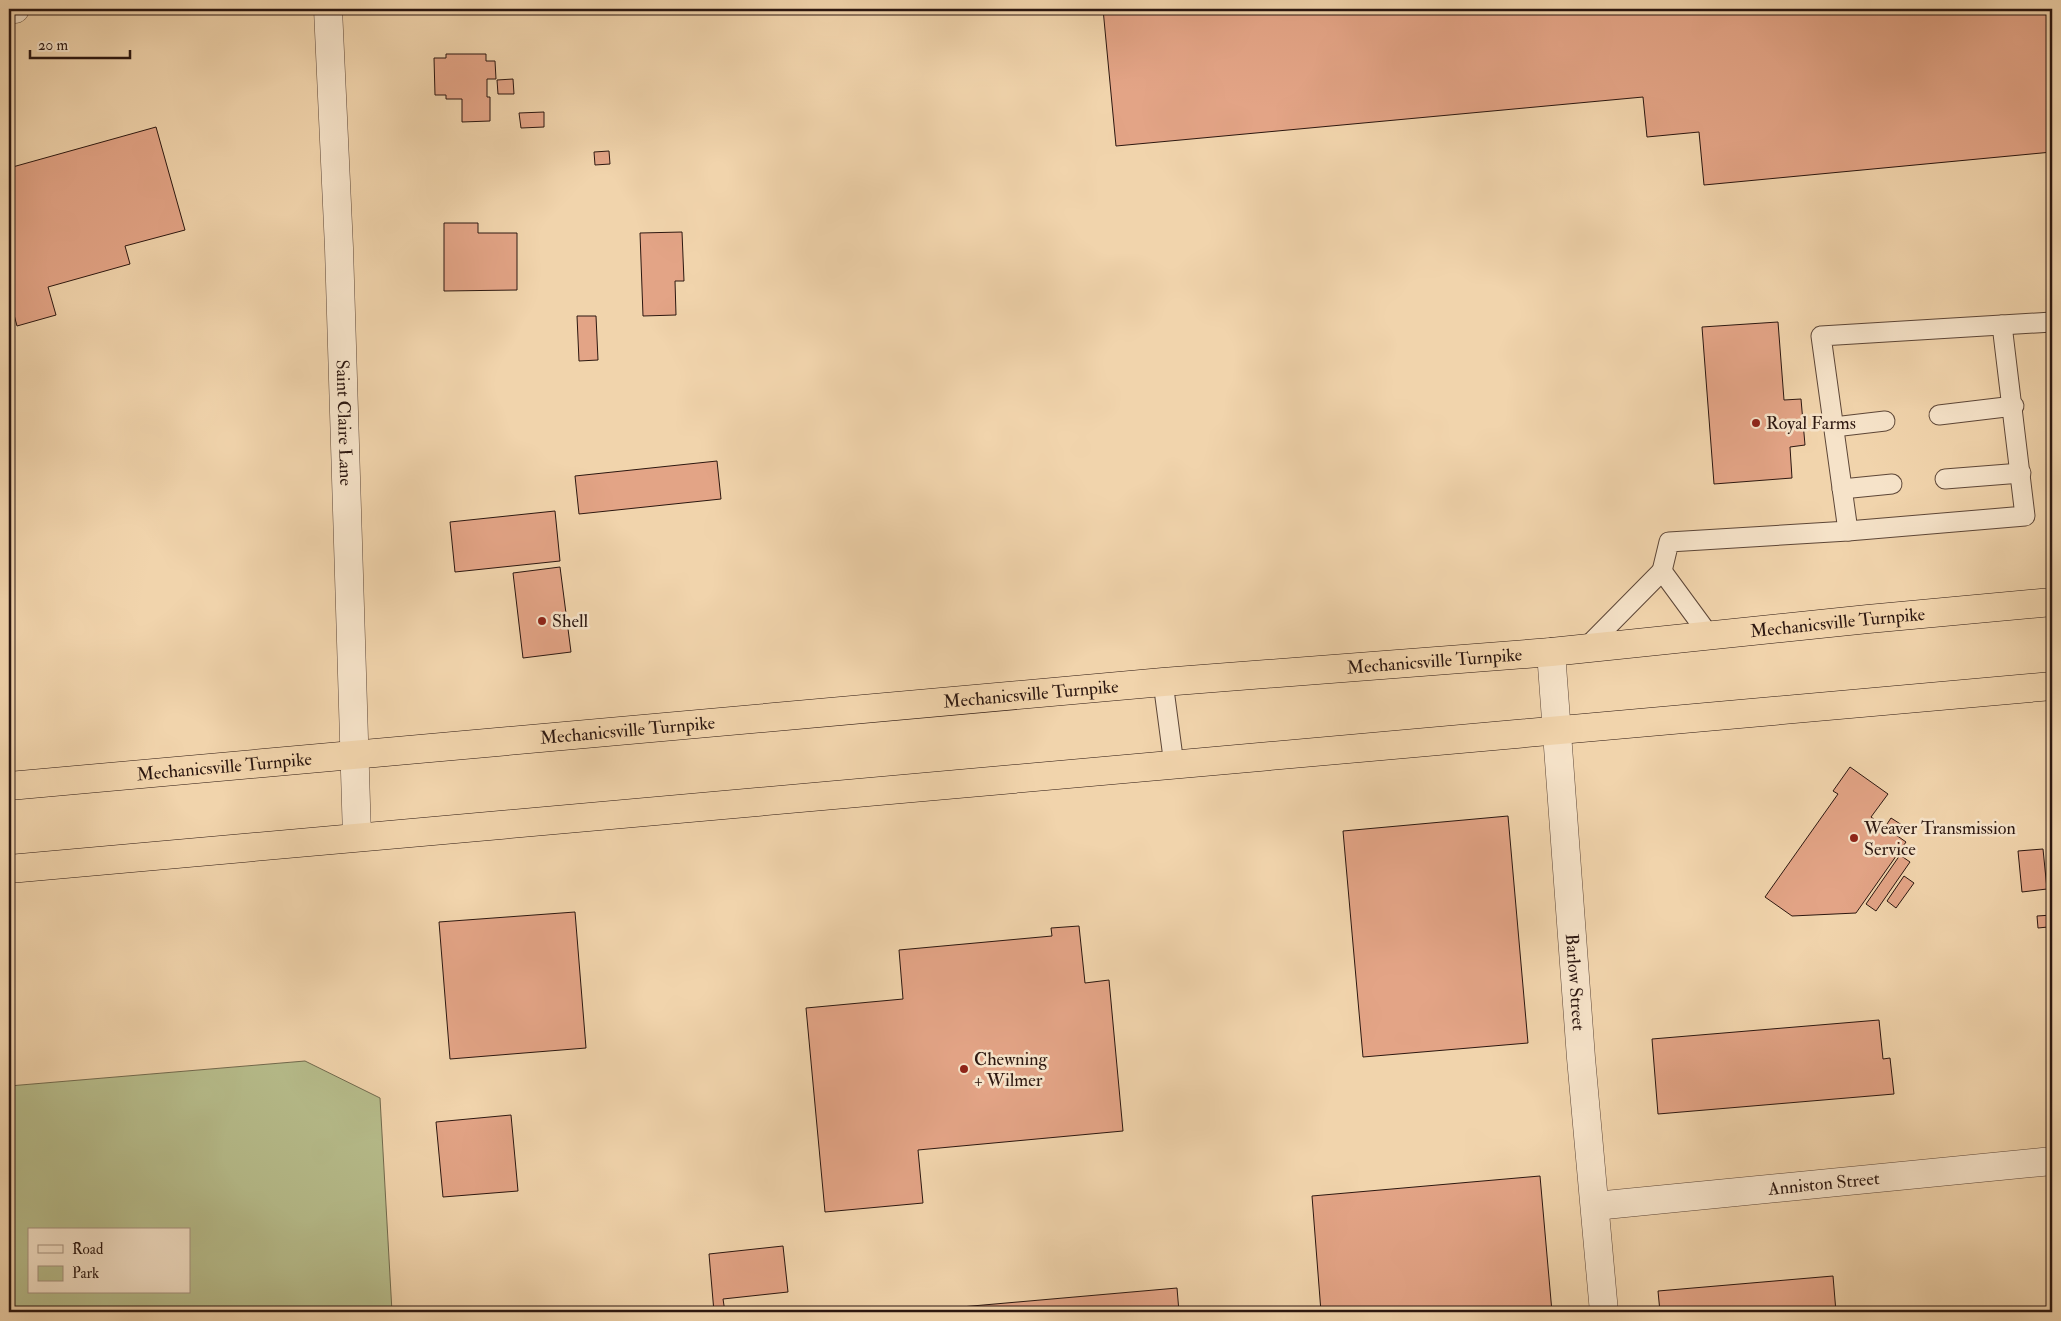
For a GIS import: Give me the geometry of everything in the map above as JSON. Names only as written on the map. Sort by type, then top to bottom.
[{"type":"highway","name":"Mechanicsville Turnpike","points":[[9,786],[1163,682],[1551,652],[2052,602]]},
{"type":"highway","points":[[9,870],[357,837],[1557,732],[2052,686]]},
{"type":"street","points":[[9,9],[15,9]]},
{"type":"street","name":"Saint Claire Lane","points":[[328,9],[338,229],[357,837]]},
{"type":"street","name":"Barlow Street","points":[[1551,652],[1581,1058],[1604,1312]]},
{"type":"street","name":"Anniston Street","points":[[1595,1206],[2052,1161]]},
{"type":"lane","points":[[1848,531],[1821,336],[2052,322]]},
{"type":"lane","points":[[1586,648],[1662,571],[1669,542],[1848,531],[2026,516],[2014,406],[2002,325]]},
{"type":"lane","points":[[1939,414],[2014,406]]},
{"type":"lane","points":[[1834,427],[1885,421]]},
{"type":"lane","points":[[1945,480],[2021,472]]},
{"type":"lane","points":[[1842,489],[1892,484]]},
{"type":"lane","points":[[1662,571],[1708,635]]},
{"type":"lane","points":[[1163,682],[1174,765]]},
{"type":"green space","points":[[305,1061],[380,1098],[392,1312],[9,1312],[9,1086]]},
{"type":"building","points":[[1103,9],[2052,9],[2052,152],[1704,185],[1699,132],[1647,137],[1643,97],[1116,146]]},
{"type":"building","points":[[446,54],[486,54],[486,61],[495,61],[496,79],[487,79],[487,97],[490,97],[490,121],[462,122],[462,99],[446,99],[446,95],[435,95],[434,58],[446,58]]},
{"type":"building","points":[[513,79],[514,94],[498,94],[497,80]]},
{"type":"building","points":[[544,112],[544,127],[521,128],[519,113]]},
{"type":"building","points":[[156,127],[185,230],[125,246],[130,264],[48,287],[56,315],[17,326],[9,296],[9,168]]},
{"type":"building","points":[[609,151],[610,164],[595,165],[594,152]]},
{"type":"building","points":[[444,223],[478,223],[478,233],[517,233],[517,290],[444,291]]},
{"type":"building","points":[[682,232],[684,281],[675,281],[676,315],[643,316],[640,233]]},
{"type":"building","points":[[577,316],[596,316],[598,360],[579,361]]},
{"type":"building","name":"Royal Farms","points":[[1778,322],[1784,400],[1801,399],[1805,445],[1790,447],[1792,478],[1714,484],[1702,327]]},
{"type":"building","points":[[717,461],[721,499],[579,514],[575,476]]},
{"type":"building","points":[[555,511],[560,561],[455,572],[450,522]]},
{"type":"building","points":[[560,567],[571,652],[523,658],[513,573]]},
{"type":"building","name":"Weaver Transmission Service","points":[[1850,767],[1888,794],[1871,817],[1885,827],[1891,818],[1902,825],[1896,835],[1906,842],[1856,913],[1792,916],[1765,897],[1838,794],[1833,791]]},
{"type":"building","points":[[1508,816],[1528,1043],[1363,1057],[1343,831]]},
{"type":"building","points":[[2043,849],[2047,889],[2022,892],[2018,851]]},
{"type":"building","points":[[1900,855],[1910,862],[1876,911],[1866,904]]},
{"type":"building","points":[[1904,876],[1914,883],[1896,908],[1887,901]]},
{"type":"building","points":[[575,912],[586,1048],[450,1059],[439,922]]},
{"type":"building","points":[[2052,915],[2052,990],[2048,927],[2038,928],[2037,916]]},
{"type":"building","name":"Chewning + Wilmer","points":[[1079,926],[1085,983],[1109,980],[1123,1131],[918,1150],[923,1203],[825,1212],[806,1008],[903,999],[899,950],[1052,936],[1051,928]]},
{"type":"building","points":[[1879,1020],[1883,1059],[1890,1058],[1894,1094],[1658,1114],[1652,1039]]},
{"type":"building","points":[[2048,1036],[2052,1036],[2051,1081]]},
{"type":"building","points":[[511,1115],[518,1191],[443,1197],[436,1122]]},
{"type":"building","points":[[1540,1176],[1552,1312],[1321,1312],[1312,1196]]},
{"type":"building","points":[[783,1246],[788,1292],[723,1299],[725,1312],[714,1312],[709,1254]]},
{"type":"building","points":[[1833,1276],[1836,1312],[1660,1312],[1658,1291]]},
{"type":"building","points":[[1177,1288],[1179,1312],[904,1312]]},
{"type":"place","name":"Royal Farms","points":[[1756,423]]},
{"type":"place","name":"Shell","points":[[542,621]]},
{"type":"place","name":"Weaver Transmission Service","points":[[1854,838]]},
{"type":"place","name":"Chewning + Wilmer","points":[[964,1069]]}]
